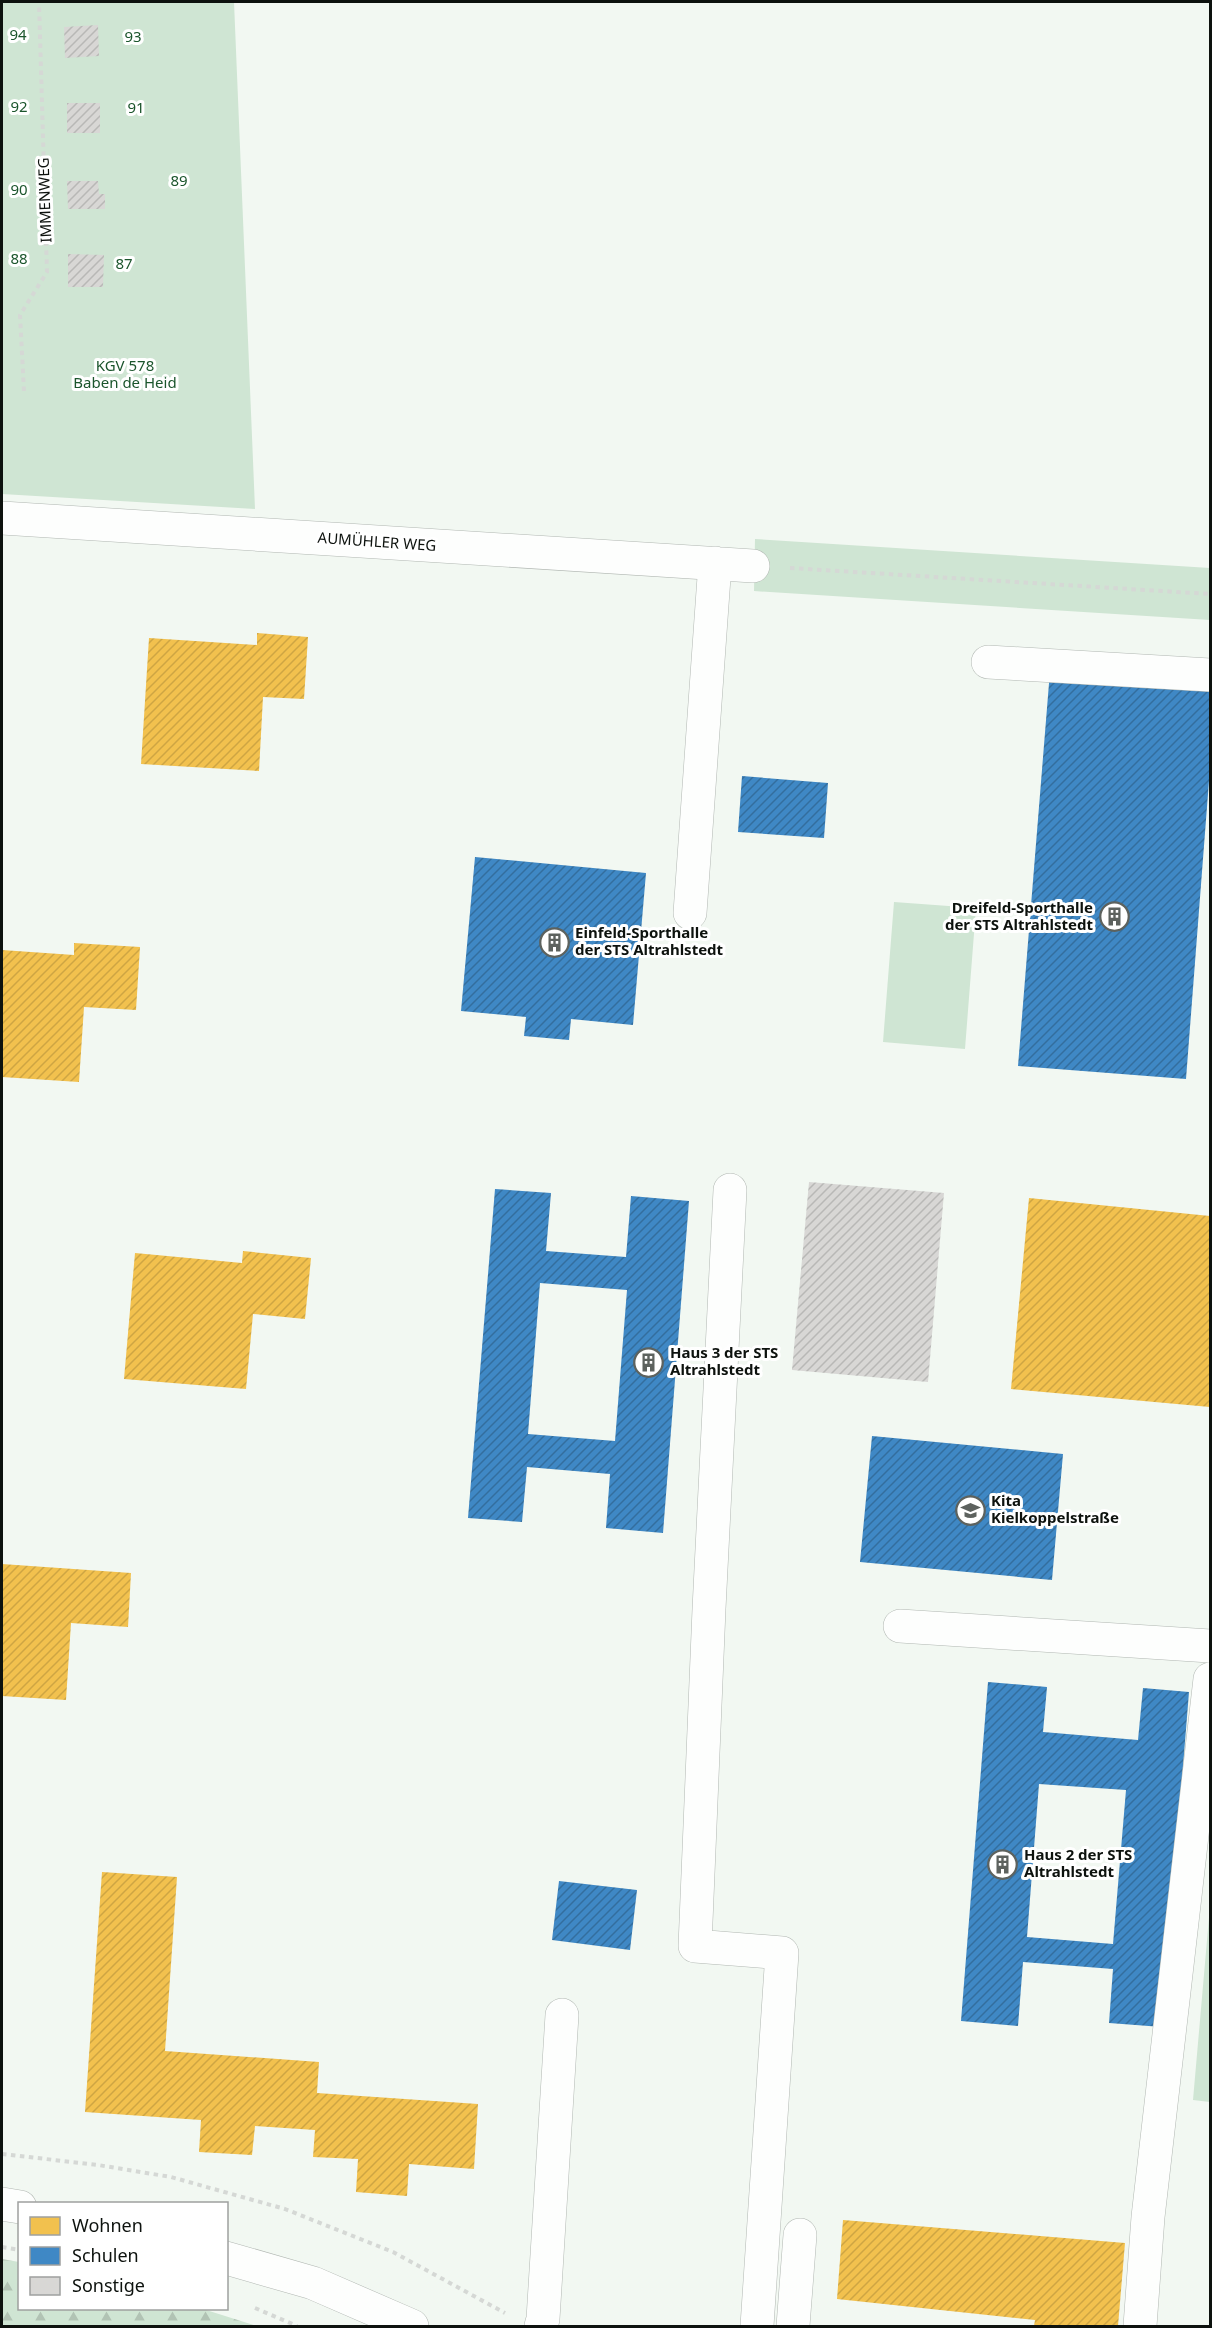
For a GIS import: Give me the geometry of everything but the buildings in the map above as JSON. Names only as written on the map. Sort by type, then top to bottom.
[{"type":"street","name":"AUMÜHLER WEG","points":[[2,518],[753,566]]},
{"type":"street","points":[[690,913],[715,563]]},
{"type":"street","points":[[987,662],[1210,675]]},
{"type":"street","points":[[730,1190],[708,1620],[695,1946],[782,1953],[757,2326]]},
{"type":"street","points":[[900,1626],[1210,1646]]},
{"type":"street","points":[[1140,2326],[1150,2205],[1210,1679]]},
{"type":"street","points":[[541,2326],[562,2015]]},
{"type":"street","points":[[2,2204],[18,2206]]},
{"type":"street","points":[[793,2326],[801,2235]]},
{"type":"street","points":[[228,2259],[313,2283],[412,2326]]},
{"type":"path","name":"IMMENWEG","points":[[24,391],[20,315],[47,272],[39,2]]},
{"type":"path","points":[[753,566],[1210,594]]},
{"type":"path","points":[[2,2154],[98,2164],[171,2177],[285,2209],[393,2252],[508,2315]]},
{"type":"path","points":[[2,2247],[18,2250]]},
{"type":"path","points":[[249,2306],[297,2326]]},
{"type":"green space","name":"KGV 578 Baben de Heid","points":[[2,2],[234,2],[255,509],[2,494]]},
{"type":"green space","points":[[755,539],[1210,568],[1210,620],[754,591]]},
{"type":"green space","points":[[894,902],[976,908],[965,1049],[883,1042]]},
{"type":"green space","points":[[1210,1906],[1210,2102],[1193,2100]]},
{"type":"green space","points":[[2,2259],[18,2262],[18,2310],[206,2310],[257,2326],[2,2326]]},
{"type":"place","name":"Dreifeld-Sporthalle der STS Altrahlstedt","points":[[1114,917]]},
{"type":"place","name":"Einfeld-Sporthalle der STS Altrahlstedt","points":[[554,942]]},
{"type":"place","name":"Haus 3 der STS Altrahlstedt","points":[[649,1362]]},
{"type":"place","name":"Kita Kielkoppelstraße","points":[[970,1510]]},
{"type":"place","name":"Haus 2 der STS Altrahlstedt","points":[[1003,1864]]},
{"type":"park label","name":"94","points":[[18,35]]},
{"type":"park label","name":"93","points":[[133,37]]},
{"type":"park label","name":"92","points":[[19,107]]},
{"type":"park label","name":"91","points":[[136,108]]},
{"type":"park label","name":"89","points":[[179,181]]},
{"type":"park label","name":"90","points":[[19,190]]},
{"type":"park label","name":"88","points":[[19,259]]},
{"type":"park label","name":"87","points":[[124,264]]}]
